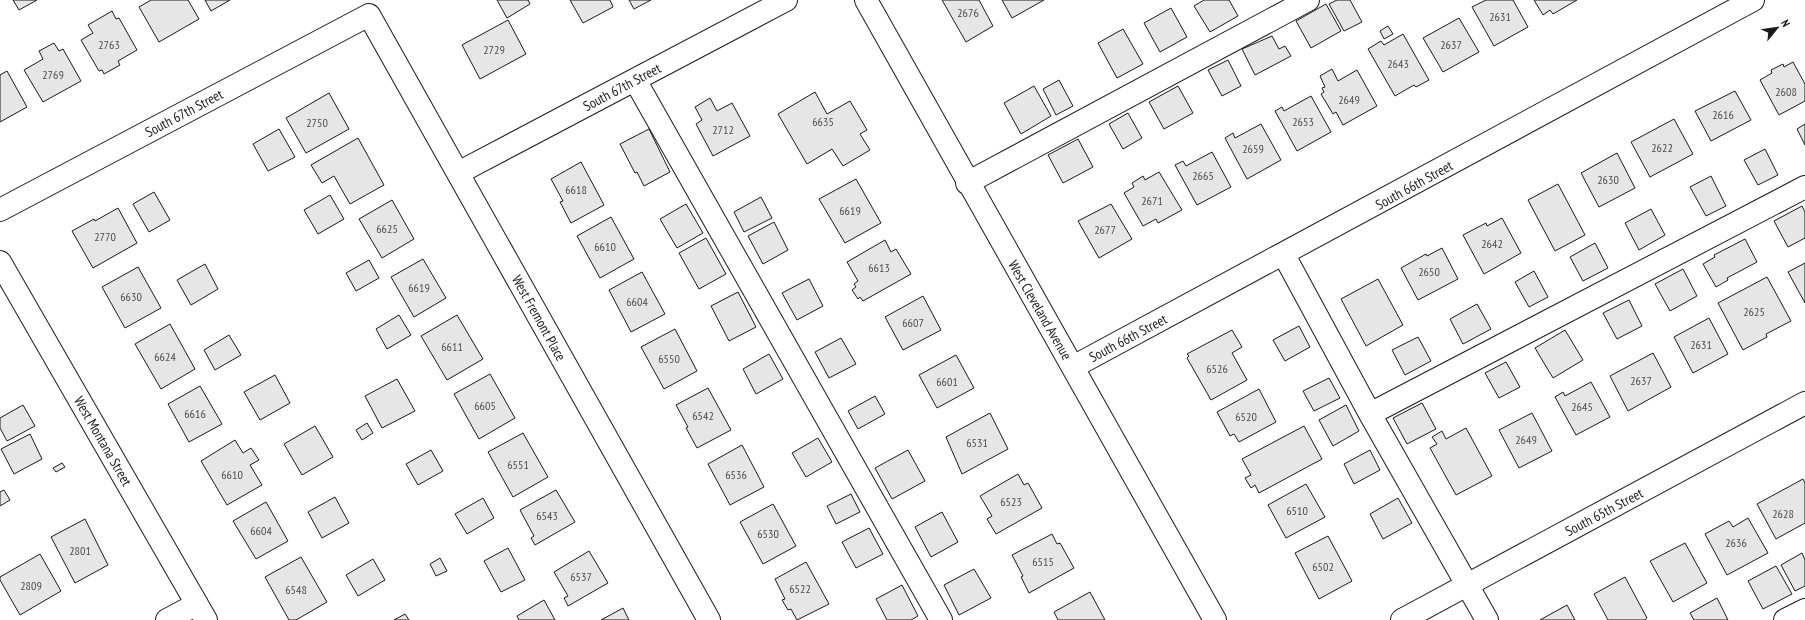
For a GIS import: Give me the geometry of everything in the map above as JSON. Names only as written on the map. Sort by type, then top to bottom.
[{"type":"street","name":"South 67th Street","points":[[458,173],[786,0]]},
{"type":"street","name":"West Cleveland Avenue","points":[[866,0],[967,183],[1215,620]]},
{"type":"street","points":[[967,183],[1308,0]]},
{"type":"street","name":"South 66th Street","points":[[1073,368],[1753,0]]},
{"type":"street","name":"South 67th Street","points":[[0,210],[369,15]]},
{"type":"street","name":"West Fremont Place","points":[[369,15],[709,620]]},
{"type":"street","points":[[634,80],[941,620]]},
{"type":"street","points":[[1370,414],[1805,187]]},
{"type":"street","points":[[1284,255],[1370,414],[1487,620]]},
{"type":"street","name":"West Montana Street","points":[[0,262],[202,612]]},
{"type":"street","name":"South 65th Street","points":[[1402,620],[1805,403]]},
{"type":"street","points":[[1785,620],[1805,610]]},
{"type":"street","points":[[167,620],[202,612]]},
{"type":"building","points":[[13,0],[37,0],[19,10]]},
{"type":"building","points":[[151,0],[188,0],[199,19],[159,42],[139,7]]},
{"type":"building","points":[[205,0],[230,0],[211,11]]},
{"type":"building","points":[[497,0],[528,0],[530,4],[507,18]]},
{"type":"building","points":[[570,0],[610,0],[613,7],[583,23]]},
{"type":"building","points":[[629,0],[651,0],[634,9]]},
{"type":"building","points":[[942,0],[979,0],[993,26],[966,42]]},
{"type":"building","points":[[1002,0],[1044,0],[1012,18]]},
{"type":"building","points":[[1204,0],[1229,0],[1238,16],[1210,32],[1194,6]]},
{"type":"building","points":[[1337,0],[1350,0],[1362,22],[1344,31],[1329,4]]},
{"type":"building","points":[[1486,0],[1513,0],[1528,27],[1494,46],[1472,7]]},
{"type":"building","points":[[1534,0],[1577,0],[1553,14],[1550,10],[1543,15]]},
{"type":"building","points":[[1326,4],[1341,31],[1311,48],[1296,21]]},
{"type":"building","points":[[1171,8],[1187,37],[1160,52],[1144,23]]},
{"type":"building","points":[[112,11],[116,19],[119,18],[137,50],[118,61],[120,65],[104,74],[102,70],[99,71],[81,40],[93,33],[88,25]]},
{"type":"building","points":[[1459,18],[1479,52],[1443,72],[1423,38]]},
{"type":"building","points":[[508,20],[526,54],[480,79],[462,45]]},
{"type":"building","points":[[1388,26],[1393,34],[1384,39],[1380,31]]},
{"type":"building","points":[[1123,29],[1143,64],[1117,78],[1098,43]]},
{"type":"building","points":[[1403,34],[1429,80],[1416,87],[1414,85],[1395,96],[1368,49],[1381,41],[1384,45]]},
{"type":"building","points":[[1272,36],[1279,49],[1285,46],[1291,56],[1255,75],[1242,49]]},
{"type":"building","points":[[54,43],[59,51],[63,49],[81,81],[43,102],[24,70],[43,59],[39,51]]},
{"type":"building","points":[[1228,60],[1241,86],[1222,96],[1208,70]]},
{"type":"building","points":[[1793,62],[1805,84],[1805,101],[1779,115],[1760,80],[1772,73],[1771,70],[1783,64],[1784,67]]},
{"type":"building","points":[[1332,69],[1338,81],[1357,70],[1377,106],[1343,125],[1336,112],[1333,114],[1321,94],[1324,92],[1322,88],[1325,87],[1320,76]]},
{"type":"building","points":[[7,71],[27,107],[0,122],[0,75]]},
{"type":"building","points":[[1059,80],[1073,106],[1056,115],[1043,89]]},
{"type":"building","points":[[1034,86],[1051,116],[1021,134],[1004,103]]},
{"type":"building","points":[[1178,86],[1193,113],[1164,129],[1149,102]]},
{"type":"building","points":[[1735,91],[1751,120],[1711,141],[1695,111]]},
{"type":"building","points":[[815,92],[827,114],[850,101],[867,130],[860,134],[870,150],[843,166],[832,149],[807,164],[778,114]]},
{"type":"building","points":[[329,93],[349,129],[306,153],[286,118]]},
{"type":"building","points":[[1311,96],[1331,132],[1297,151],[1275,111],[1282,107],[1284,111]]},
{"type":"building","points":[[710,98],[717,111],[732,103],[750,136],[713,156],[696,124],[702,120],[695,107]]},
{"type":"building","points":[[1128,113],[1142,138],[1123,149],[1109,124]]},
{"type":"building","points":[[1674,119],[1693,154],[1650,177],[1631,142]]},
{"type":"building","points":[[1261,124],[1281,160],[1247,179],[1225,138],[1233,133],[1235,138]]},
{"type":"building","points":[[1805,124],[1805,145],[1797,129]]},
{"type":"building","points":[[279,129],[295,157],[268,171],[253,144]]},
{"type":"building","points":[[649,129],[670,172],[644,186],[637,172],[635,173],[620,144]]},
{"type":"building","points":[[358,138],[384,185],[350,204],[334,176],[322,183],[311,165]]},
{"type":"building","points":[[1078,139],[1093,167],[1063,183],[1048,155]]},
{"type":"building","points":[[1765,149],[1778,175],[1758,185],[1744,160]]},
{"type":"building","points":[[1212,152],[1231,187],[1197,205],[1175,165],[1183,161],[1186,166]]},
{"type":"building","points":[[1617,153],[1635,188],[1599,207],[1581,173]]},
{"type":"building","points":[[581,162],[604,205],[571,223],[560,202],[563,201],[551,179]]},
{"type":"building","points":[[1159,172],[1182,210],[1158,223],[1156,219],[1143,226],[1124,193],[1134,187],[1132,183],[1143,176],[1145,180]]},
{"type":"building","points":[[1711,176],[1726,206],[1706,216],[1690,187]]},
{"type":"building","points":[[856,179],[881,223],[845,243],[819,199]]},
{"type":"building","points":[[1558,184],[1585,235],[1555,251],[1528,200]]},
{"type":"building","points":[[154,192],[170,220],[149,232],[133,204]]},
{"type":"building","points":[[330,195],[344,219],[318,234],[304,210]]},
{"type":"building","points":[[761,197],[772,218],[744,232],[734,212]]},
{"type":"building","points":[[392,200],[414,239],[382,258],[359,219]]},
{"type":"building","points":[[686,204],[703,233],[677,248],[660,219]]},
{"type":"building","points":[[1111,204],[1132,239],[1099,258],[1078,221]]},
{"type":"building","points":[[1802,206],[1805,212],[1805,238],[1788,247],[1774,221]]},
{"type":"building","points":[[118,208],[137,243],[93,268],[72,231],[94,219],[95,221]]},
{"type":"building","points":[[1651,209],[1665,235],[1639,250],[1625,223]]},
{"type":"building","points":[[611,217],[634,259],[600,278],[577,236]]},
{"type":"building","points":[[1502,218],[1521,253],[1484,274],[1463,235],[1486,223],[1487,226]]},
{"type":"building","points":[[774,222],[788,250],[763,264],[748,236]]},
{"type":"building","points":[[706,238],[726,274],[699,289],[679,253]]},
{"type":"building","points":[[1745,239],[1757,262],[1727,278],[1728,280],[1716,287],[1703,264],[1715,257],[1714,255]]},
{"type":"building","points":[[885,240],[891,252],[896,249],[911,274],[863,301],[860,297],[858,299],[852,290],[856,287],[854,284],[858,281],[847,262]]},
{"type":"building","points":[[1595,243],[1608,268],[1583,281],[1570,257]]},
{"type":"building","points":[[1442,248],[1458,279],[1418,300],[1401,268],[1426,254],[1427,256]]},
{"type":"building","points":[[423,259],[446,298],[414,317],[391,277]]},
{"type":"building","points":[[369,260],[379,278],[356,291],[346,273]]},
{"type":"building","points":[[1805,263],[1805,303],[1788,272]]},
{"type":"building","points":[[205,264],[218,289],[191,305],[177,280]]},
{"type":"building","points":[[138,267],[161,308],[125,328],[102,287]]},
{"type":"building","points":[[1683,269],[1697,296],[1670,311],[1655,284]]},
{"type":"building","points":[[1534,271],[1548,297],[1529,307],[1515,282]]},
{"type":"building","points":[[642,272],[665,314],[631,332],[609,290]]},
{"type":"building","points":[[1767,277],[1791,321],[1766,334],[1767,337],[1743,350],[1718,303]]},
{"type":"building","points":[[809,279],[823,306],[797,320],[782,293]]},
{"type":"building","points":[[1378,279],[1403,325],[1366,346],[1341,299]]},
{"type":"building","points":[[738,292],[756,327],[729,341],[711,306]]},
{"type":"building","points":[[923,296],[941,330],[903,350],[885,317]]},
{"type":"building","points":[[1629,300],[1642,326],[1617,339],[1603,313]]},
{"type":"building","points":[[1477,304],[1491,329],[1463,344],[1450,319]]},
{"type":"building","points":[[399,315],[411,335],[387,349],[376,329]]},
{"type":"building","points":[[457,315],[483,359],[447,380],[421,336]]},
{"type":"building","points":[[1709,318],[1728,354],[1693,373],[1674,337]]},
{"type":"building","points":[[170,324],[195,369],[161,389],[135,344]]},
{"type":"building","points":[[1299,326],[1310,347],[1285,361],[1273,340]]},
{"type":"building","points":[[675,329],[697,371],[664,389],[641,347]]},
{"type":"building","points":[[1232,330],[1242,347],[1232,353],[1247,380],[1211,400],[1187,358],[1189,356],[1187,354]]},
{"type":"building","points":[[1565,330],[1583,360],[1553,378],[1535,348]]},
{"type":"building","points":[[229,335],[241,355],[215,370],[204,350]]},
{"type":"building","points":[[1418,337],[1431,361],[1405,375],[1392,350]]},
{"type":"building","points":[[841,338],[856,364],[829,378],[815,352]]},
{"type":"building","points":[[1653,353],[1671,387],[1628,411],[1610,376]]},
{"type":"building","points":[[769,354],[783,379],[756,394],[743,369]]},
{"type":"building","points":[[956,355],[974,388],[937,408],[919,375]]},
{"type":"building","points":[[1506,362],[1520,387],[1499,398],[1485,373]]},
{"type":"building","points":[[490,374],[515,418],[479,439],[454,394]]},
{"type":"building","points":[[275,375],[290,403],[260,420],[244,392]]},
{"type":"building","points":[[1329,378],[1340,398],[1314,411],[1303,391]]},
{"type":"building","points":[[397,379],[415,411],[382,428],[365,396]]},
{"type":"building","points":[[1591,382],[1610,417],[1576,435],[1555,397],[1563,392],[1565,396]]},
{"type":"building","points":[[200,386],[222,424],[189,442],[168,404]]},
{"type":"building","points":[[708,388],[731,430],[697,448],[676,405]]},
{"type":"building","points":[[1259,389],[1276,422],[1239,442],[1234,434],[1230,436],[1217,412]]},
{"type":"building","points":[[875,396],[885,414],[858,429],[848,411]]},
{"type":"building","points":[[1422,403],[1436,429],[1407,444],[1393,418]]},
{"type":"building","points":[[23,405],[35,426],[7,441],[0,428],[0,418]]},
{"type":"building","points":[[1346,405],[1359,431],[1333,446],[1319,420]]},
{"type":"building","points":[[990,413],[1008,449],[962,474],[946,437]]},
{"type":"building","points":[[1532,413],[1552,451],[1519,468],[1499,430]]},
{"type":"building","points":[[367,423],[373,433],[362,440],[356,430]]},
{"type":"building","points":[[315,426],[333,457],[302,475],[284,444]]},
{"type":"building","points":[[1304,426],[1322,459],[1259,493],[1255,485],[1251,488],[1245,478],[1251,475],[1242,459]]},
{"type":"building","points":[[1466,428],[1492,476],[1456,495],[1430,448],[1437,444],[1432,437],[1442,431],[1446,439]]},
{"type":"building","points":[[523,433],[548,477],[513,497],[488,452]]},
{"type":"building","points":[[30,434],[42,459],[14,474],[1,449]]},
{"type":"building","points":[[818,438],[832,462],[806,477],[792,453]]},
{"type":"building","points":[[235,440],[243,453],[251,448],[259,460],[250,465],[262,485],[227,505],[201,461]]},
{"type":"building","points":[[742,445],[764,487],[730,505],[708,464]]},
{"type":"building","points":[[431,450],[443,471],[418,485],[406,464]]},
{"type":"building","points":[[908,450],[925,481],[892,499],[875,468]]},
{"type":"building","points":[[1370,450],[1380,470],[1354,484],[1344,464]]},
{"type":"building","points":[[62,463],[65,467],[56,472],[53,468]]},
{"type":"building","points":[[1018,474],[1024,485],[1028,483],[1042,508],[996,534],[987,519],[992,516],[980,496]]},
{"type":"building","points":[[1803,479],[1805,483],[1805,523],[1776,539],[1757,504]]},
{"type":"building","points":[[1306,484],[1325,517],[1286,538],[1268,505]]},
{"type":"building","points":[[4,490],[10,500],[0,506],[0,492]]},
{"type":"building","points":[[556,490],[575,522],[535,545],[531,538],[534,536],[520,510]]},
{"type":"building","points":[[851,494],[860,512],[836,524],[827,506]]},
{"type":"building","points":[[335,497],[349,523],[322,538],[308,512]]},
{"type":"building","points":[[483,498],[494,518],[467,534],[455,514]]},
{"type":"building","points":[[1398,498],[1412,523],[1383,539],[1370,514]]},
{"type":"building","points":[[266,502],[288,541],[256,559],[233,521]]},
{"type":"building","points":[[773,504],[796,546],[763,564],[740,522]]},
{"type":"building","points":[[942,512],[958,542],[931,557],[915,527]]},
{"type":"building","points":[[1748,518],[1768,553],[1727,575],[1705,534],[1729,521],[1733,527]]},
{"type":"building","points":[[85,519],[108,565],[75,583],[51,537]]},
{"type":"building","points":[[869,528],[883,554],[856,568],[842,542]]},
{"type":"building","points":[[1052,534],[1057,544],[1060,543],[1074,568],[1029,593],[1021,577],[1023,576],[1012,555]]},
{"type":"building","points":[[1328,536],[1352,581],[1319,599],[1295,553]]},
{"type":"building","points":[[1685,543],[1707,583],[1673,602],[1650,561]]},
{"type":"building","points":[[508,548],[525,580],[501,592],[484,561]]},
{"type":"building","points":[[589,551],[608,583],[568,606],[564,598],[568,596],[554,572]]},
{"type":"building","points":[[1802,553],[1805,560],[1805,586],[1795,591],[1781,565]]},
{"type":"building","points":[[40,554],[61,591],[20,615],[0,580],[0,577]]},
{"type":"building","points":[[301,557],[327,602],[296,620],[289,620],[265,577]]},
{"type":"building","points":[[440,558],[447,571],[436,576],[430,564]]},
{"type":"building","points":[[373,559],[385,580],[358,596],[346,575]]},
{"type":"building","points":[[806,562],[829,604],[797,620],[791,609],[788,610],[782,600],[785,599],[775,579]]},
{"type":"building","points":[[1776,566],[1792,594],[1763,609],[1748,581]]},
{"type":"building","points":[[974,569],[991,598],[959,615],[944,585]]},
{"type":"building","points":[[1625,577],[1647,618],[1645,620],[1608,620],[1594,594]]},
{"type":"building","points":[[902,585],[918,616],[911,620],[887,620],[876,599]]},
{"type":"building","points":[[1090,592],[1105,620],[1058,620],[1054,612]]},
{"type":"building","points":[[1717,598],[1728,620],[1694,620],[1690,613]]},
{"type":"building","points":[[544,600],[555,620],[519,620],[517,616]]},
{"type":"building","points":[[1567,605],[1575,620],[1540,620]]},
{"type":"building","points":[[623,608],[629,620],[601,620]]},
{"type":"building","points":[[405,614],[409,620],[394,620]]}]
